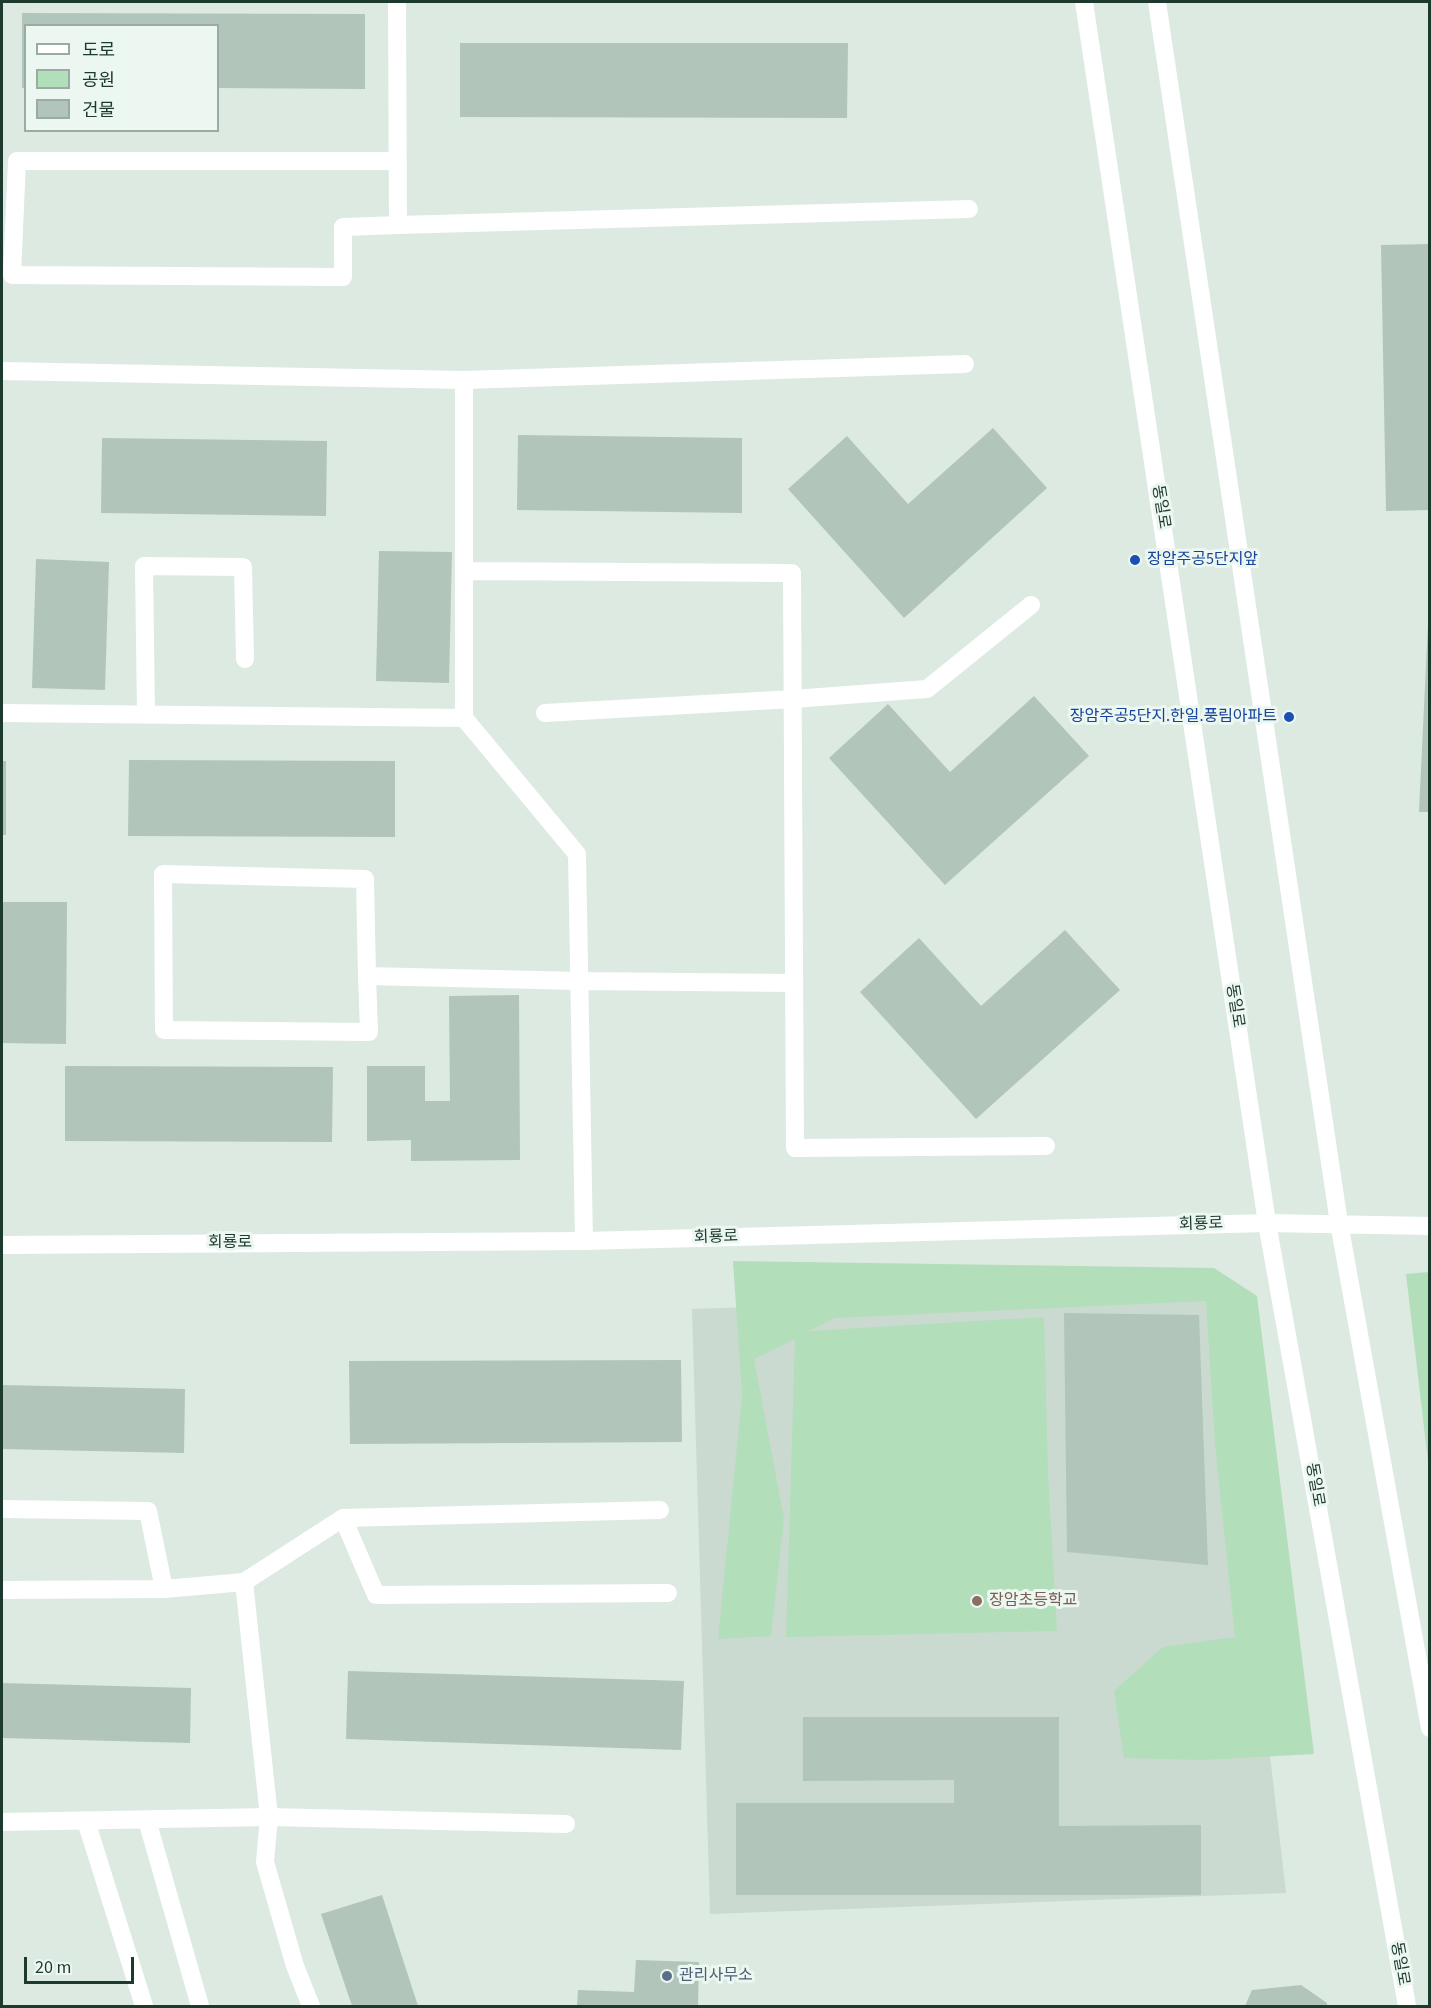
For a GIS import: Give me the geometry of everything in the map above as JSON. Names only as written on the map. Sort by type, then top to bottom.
[{"type":"street","points":[[397,2],[398,225]]},
{"type":"street","name":"동일로","points":[[1084,2],[1267,1223],[1407,2007]]},
{"type":"street","points":[[1157,2],[1339,1223],[1430,1728]]},
{"type":"street","points":[[398,161],[17,161],[12,274],[343,277],[343,227],[969,209]]},
{"type":"street","points":[[2,371],[464,380],[965,364]]},
{"type":"street","points":[[464,380],[464,718],[577,854],[584,1241]]},
{"type":"street","points":[[146,715],[144,566],[243,567],[245,659]]},
{"type":"street","points":[[464,571],[792,573],[795,1148],[1046,1146]]},
{"type":"street","points":[[545,713],[927,689],[1031,605]]},
{"type":"street","points":[[2,713],[464,718]]},
{"type":"street","points":[[163,874],[365,879],[366,976],[369,1032],[165,1030],[163,874]]},
{"type":"street","points":[[366,976],[579,981],[794,982]]},
{"type":"street","name":"회룡로","points":[[2,1245],[584,1241],[1267,1223],[1430,1226]]},
{"type":"street","points":[[2,1509],[147,1511],[164,1589]]},
{"type":"street","points":[[2,1590],[164,1589],[244,1582],[343,1518],[660,1510]]},
{"type":"street","points":[[343,1518],[376,1595],[668,1593]]},
{"type":"street","points":[[244,1582],[269,1817],[265,1862],[295,1966],[311,2007]]},
{"type":"street","points":[[2,1822],[269,1817],[566,1824]]},
{"type":"street","points":[[147,1820],[200,2007]]},
{"type":"street","points":[[86,1821],[144,2007]]},
{"type":"shaded area","name":"장암초등학교","points":[[1216,1291],[1286,1893],[710,1914],[692,1309]]},
{"type":"green space","points":[[733,1261],[1214,1268],[1257,1296],[1314,1754],[1203,1760],[1124,1758],[1114,1691],[1163,1647],[1235,1637],[1215,1444],[1206,1301],[835,1318],[809,1331],[1044,1317],[1048,1472],[1057,1631],[786,1637],[795,1339],[754,1359],[784,1518],[771,1636],[718,1639],[742,1396]]},
{"type":"green space","points":[[1430,1272],[1429,1470],[1406,1274]]},
{"type":"building","points":[[22,13],[365,14],[365,89],[219,88],[219,24],[24,24],[24,88],[22,88]]},
{"type":"building","points":[[460,43],[848,43],[847,118],[460,117]]},
{"type":"building","points":[[1430,244],[1430,510],[1386,511],[1381,245]]},
{"type":"building","points":[[993,428],[1047,488],[904,618],[788,489],[847,436],[908,504]]},
{"type":"building","points":[[518,435],[742,438],[742,513],[517,510]]},
{"type":"building","points":[[102,438],[327,441],[326,516],[101,513]]},
{"type":"building","points":[[379,551],[452,552],[449,683],[376,681]]},
{"type":"building","points":[[36,559],[109,562],[105,690],[32,688]]},
{"type":"building","points":[[1428,623],[1430,623],[1430,812],[1419,812]]},
{"type":"building","points":[[1034,696],[1089,756],[945,885],[829,758],[888,704],[950,772]]},
{"type":"building","points":[[129,760],[395,761],[395,837],[128,836]]},
{"type":"building","points":[[2,761],[6,761],[6,835],[2,835]]},
{"type":"building","points":[[2,902],[67,902],[66,1044],[2,1043]]},
{"type":"building","points":[[1065,930],[1120,990],[976,1119],[860,992],[919,938],[981,1006]]},
{"type":"building","points":[[519,995],[520,1160],[411,1161],[411,1140],[367,1141],[367,1066],[425,1066],[425,1101],[450,1101],[449,996]]},
{"type":"building","points":[[65,1066],[333,1067],[332,1142],[65,1141]]},
{"type":"building","points":[[1064,1313],[1199,1315],[1208,1565],[1067,1552]]},
{"type":"building","points":[[681,1360],[682,1442],[350,1444],[349,1361]]},
{"type":"building","points":[[2,1385],[185,1389],[184,1453],[2,1449]]},
{"type":"building","points":[[348,1671],[684,1681],[681,1750],[346,1739]]},
{"type":"building","points":[[2,1683],[191,1688],[190,1743],[2,1738]]},
{"type":"building","points":[[803,1717],[1059,1717],[1059,1826],[1201,1825],[1201,1895],[736,1895],[736,1803],[954,1803],[954,1780],[803,1781]]},
{"type":"building","points":[[382,1895],[418,2006],[352,2006],[321,1914]]},
{"type":"building","name":"관리사무소","points":[[636,1960],[699,1962],[698,2006],[577,2006],[578,1990],[634,1992]]},
{"type":"building","points":[[1301,1985],[1327,2003],[1327,2006],[1245,2006],[1252,1990]]},
{"type":"place","name":"장암주공5단지앞","points":[[1135,560]]},
{"type":"place","name":"장암주공5단지.한일.풍림아파트","points":[[1289,717]]},
{"type":"place","name":"장암초등학교","points":[[977,1601]]},
{"type":"place","name":"관리사무소","points":[[667,1976]]}]
